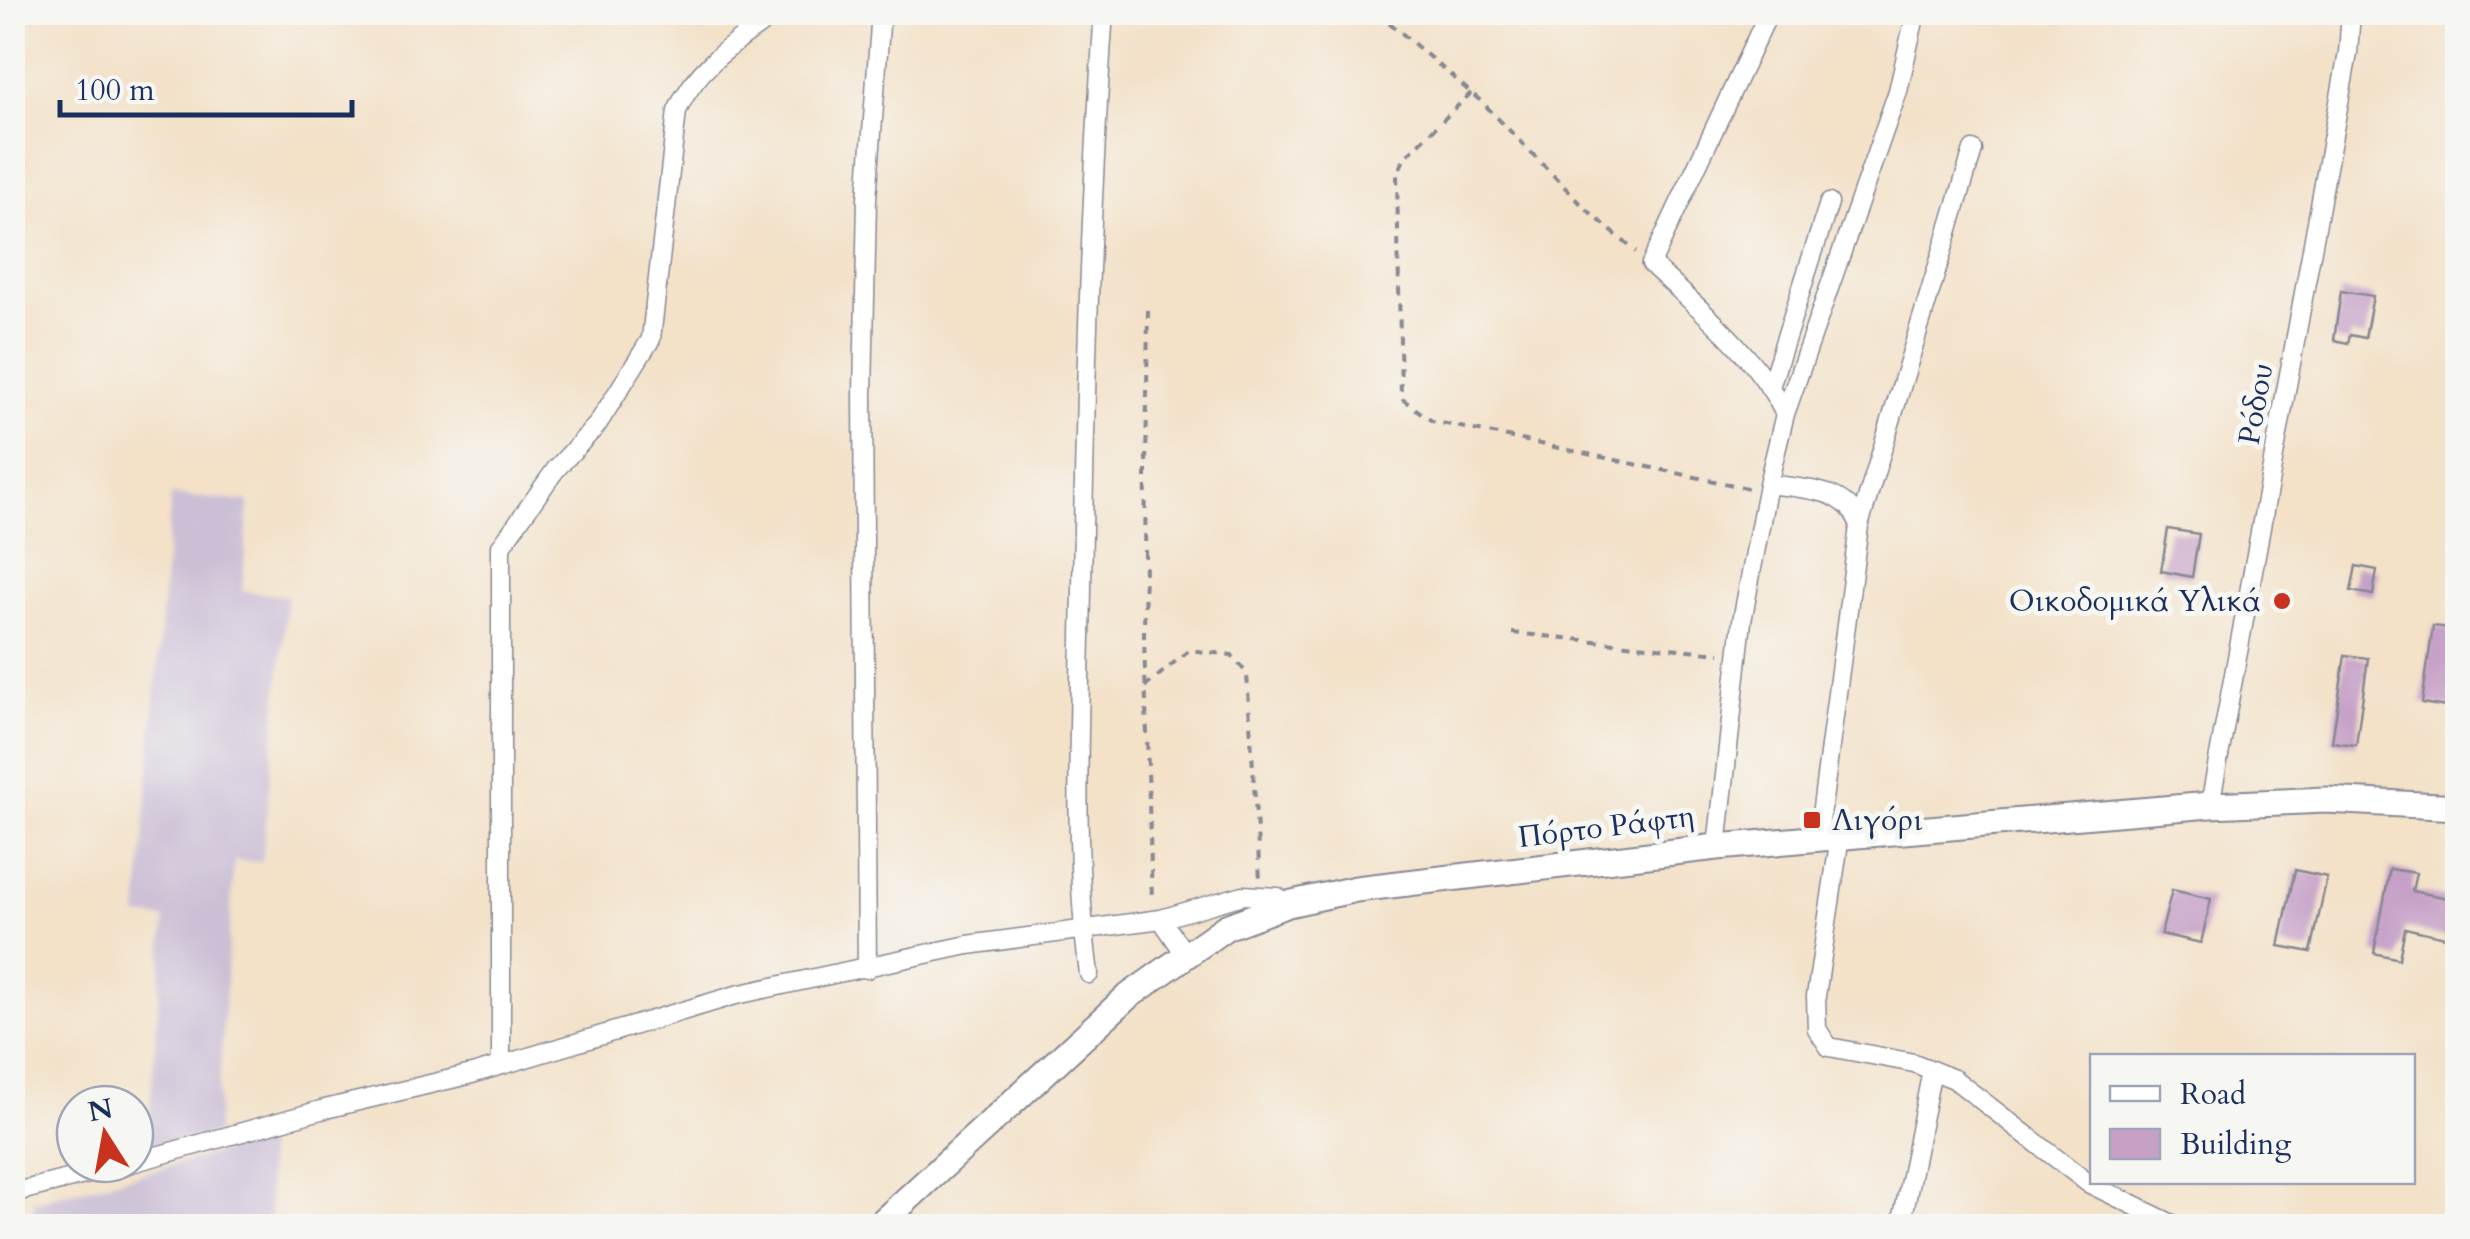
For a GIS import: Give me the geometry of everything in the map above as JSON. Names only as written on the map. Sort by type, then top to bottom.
[{"type":"main road","name":"Πόρτο Ράφτη","points":[[878,1226],[1126,998],[1226,928],[1288,904],[1356,889],[1717,847],[2210,804],[2326,800],[2458,808]]},
{"type":"street","points":[[500,1066],[501,546],[556,469],[597,425],[651,339],[678,111],[689,83],[716,57],[778,12]]},
{"type":"street","points":[[866,969],[862,396],[867,199],[881,12]]},
{"type":"street","points":[[1089,974],[1083,927],[1078,785],[1083,540],[1104,12]]},
{"type":"street","points":[[1769,12],[1651,264],[1727,335],[1771,384],[1786,414]]},
{"type":"street","points":[[1717,847],[1751,554],[1786,414],[1898,92],[1916,12]]},
{"type":"street","name":"Ρόδου","points":[[2210,804],[2348,53],[2351,12]]},
{"type":"street","points":[[1973,150],[1860,526],[1829,837],[1816,996],[1817,1029],[1829,1047],[1932,1070],[1954,1079],[2088,1183],[2176,1226]]},
{"type":"street","points":[[1771,384],[1830,202]]},
{"type":"street","points":[[1767,488],[1841,498],[1854,508],[1860,526]]},
{"type":"street","points":[[155,1157],[500,1066],[736,995],[968,945],[1161,919],[1260,894],[1288,904]]},
{"type":"street","points":[[1161,919],[1185,954]]},
{"type":"street","points":[[1901,1226],[1932,1070]]},
{"type":"street","points":[[12,1193],[55,1182]]},
{"type":"path","points":[[1377,12],[1471,94],[1585,208],[1651,264]]},
{"type":"path","points":[[1471,94],[1405,158],[1396,175],[1401,398],[1432,421],[1767,488]]},
{"type":"path","points":[[1148,310],[1145,687],[1150,883],[1153,906],[1161,919]]},
{"type":"path","points":[[1512,634],[1719,652],[1737,662]]},
{"type":"path","points":[[1145,687],[1189,650],[1232,655],[1246,674],[1260,894]]},
{"type":"shaded area","points":[[171,495],[249,502],[242,591],[287,596],[262,862],[234,861],[216,1133],[155,1145],[155,1084],[152,1084],[165,919],[138,916]]},
{"type":"shaded area","points":[[266,1141],[270,1226],[34,1226],[33,1202],[102,1184],[155,1184],[155,1170]]},
{"type":"building","points":[[2341,291],[2373,296],[2365,338],[2350,335],[2348,343],[2334,340]]},
{"type":"building","points":[[2168,529],[2199,534],[2192,577],[2161,571]]},
{"type":"building","points":[[2356,566],[2377,570],[2373,595],[2351,591]]},
{"type":"building","points":[[2433,626],[2458,629],[2458,709],[2422,703]]},
{"type":"building","points":[[2345,655],[2368,658],[2356,745],[2332,742]]},
{"type":"building","points":[[2390,869],[2416,873],[2412,891],[2458,900],[2458,940],[2405,928],[2399,959],[2374,953]]},
{"type":"building","points":[[2295,870],[2327,877],[2311,952],[2279,946]]},
{"type":"building","points":[[2172,890],[2211,899],[2201,943],[2161,934]]},
{"type":"place","name":"Οικοδομικά Υλικά","points":[[2282,601]]},
{"type":"place","name":"Λιγόρι","points":[[1812,820]]}]
